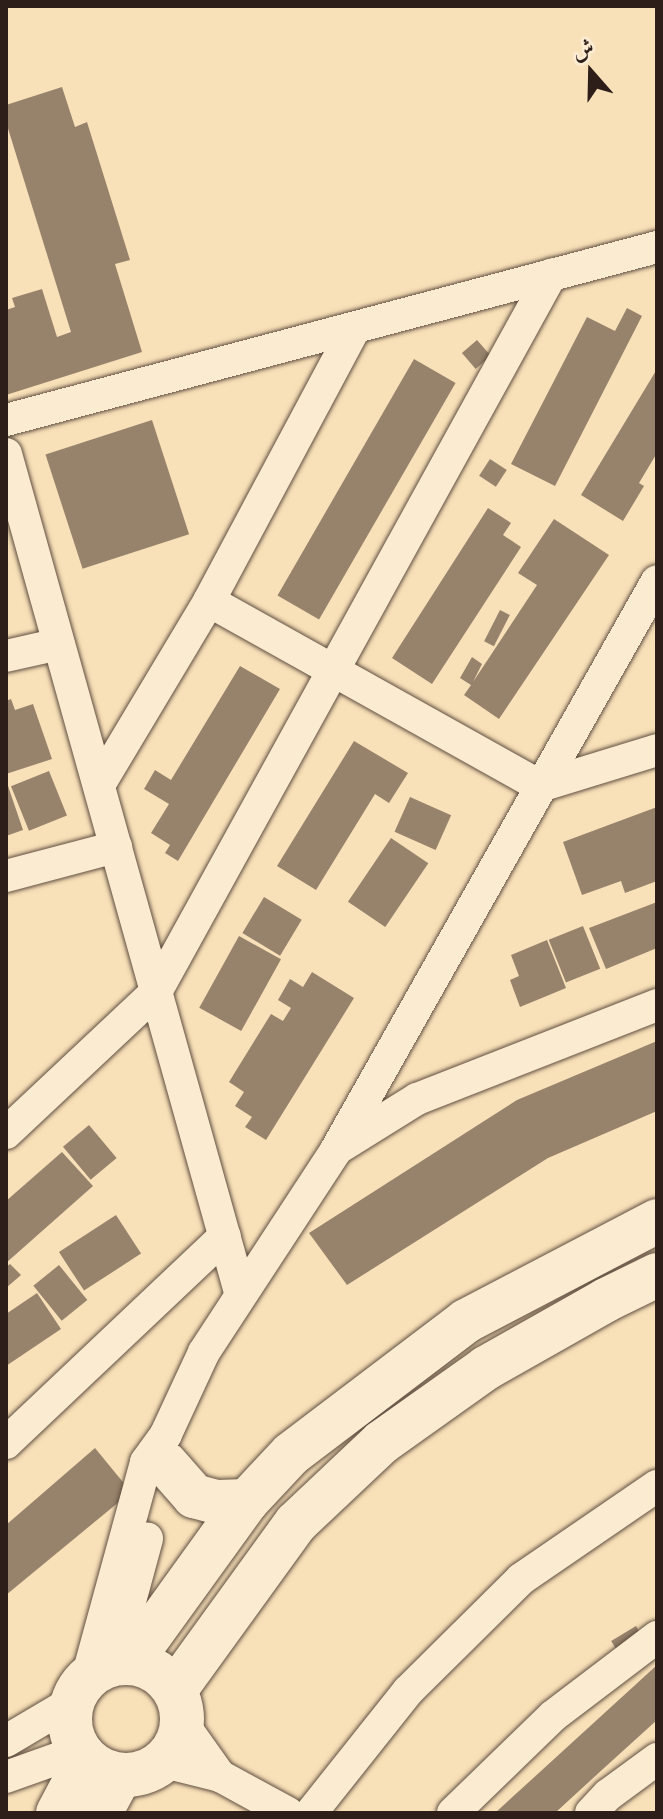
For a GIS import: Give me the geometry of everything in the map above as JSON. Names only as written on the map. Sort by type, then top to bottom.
[{"type":"street","points":[[6,420],[657,247]]},
{"type":"street","points":[[6,1133],[156,992],[551,275]]},
{"type":"street","points":[[99,785],[209,601],[355,327]]},
{"type":"street","points":[[6,454],[240,1292]]},
{"type":"street","points":[[96,1775],[71,1736],[101,1676],[166,1449],[204,1352],[240,1292],[336,1150],[657,581]]},
{"type":"street","points":[[209,601],[540,786],[657,750]]},
{"type":"street","points":[[6,656],[59,644]]},
{"type":"street","points":[[6,876],[116,847]]},
{"type":"street","points":[[336,1150],[417,1099],[657,1005]]},
{"type":"street","points":[[6,1741],[101,1676],[247,1501],[291,1454],[466,1321],[657,1221]]},
{"type":"street","points":[[6,1443],[225,1236]]},
{"type":"street","points":[[6,1777],[139,1775],[174,1725],[296,1523],[382,1442],[486,1368],[606,1300],[657,1275]]},
{"type":"street","points":[[166,1449],[194,1496],[216,1502],[247,1501]]},
{"type":"street","points":[[311,1813],[408,1691],[521,1579],[657,1486]]},
{"type":"street","points":[[453,1813],[553,1716],[657,1637]]},
{"type":"street","points":[[101,1676],[148,1666],[164,1676],[174,1725],[220,1776],[288,1813]]},
{"type":"street","points":[[591,1813],[608,1795],[657,1759]]},
{"type":"street","points":[[58,1813],[96,1775]]},
{"type":"building","points":[[62,87],[75,127],[87,122],[130,260],[115,264],[142,352],[6,395],[6,310],[15,307],[12,298],[42,289],[57,337],[71,332],[6,122],[6,105]]},
{"type":"building","points":[[627,308],[642,316],[555,486],[511,464],[587,317],[615,331]]},
{"type":"building","points":[[477,340],[491,356],[476,369],[462,353]]},
{"type":"building","points":[[414,359],[456,383],[319,619],[278,595]]},
{"type":"building","points":[[657,369],[657,453],[639,483],[644,486],[623,521],[581,495]]},
{"type":"building","points":[[152,420],[189,534],[83,569],[45,455]]},
{"type":"building","points":[[490,459],[507,470],[496,487],[479,476]]},
{"type":"building","points":[[488,508],[511,523],[503,535],[521,547],[432,684],[392,658]]},
{"type":"building","points":[[554,519],[609,555],[499,719],[464,695],[471,685],[460,678],[472,657],[482,664],[473,682],[537,585],[518,573]]},
{"type":"building","points":[[500,610],[510,615],[494,646],[484,641]]},
{"type":"building","points":[[240,666],[280,689],[178,861],[165,853],[170,845],[151,833],[169,804],[144,789],[155,770],[171,780]]},
{"type":"building","points":[[11,699],[15,710],[33,704],[52,759],[6,774],[6,701]]},
{"type":"building","points":[[354,741],[408,773],[389,803],[375,794],[316,890],[277,866]]},
{"type":"building","points":[[49,771],[67,816],[29,831],[11,786]]},
{"type":"building","points":[[6,780],[23,830],[6,836]]},
{"type":"building","points":[[410,797],[451,815],[436,850],[395,832]]},
{"type":"building","points":[[657,807],[657,881],[625,893],[621,881],[582,895],[563,842]]},
{"type":"building","points":[[391,838],[428,863],[385,927],[348,902]]},
{"type":"building","points":[[264,897],[302,920],[280,956],[242,933]]},
{"type":"building","points":[[657,902],[657,948],[606,969],[589,928]]},
{"type":"building","points":[[583,926],[600,969],[566,983],[549,940]]},
{"type":"building","points":[[239,936],[281,959],[241,1031],[199,1008]]},
{"type":"building","points":[[547,940],[566,988],[520,1007],[510,980],[519,976],[511,955]]},
{"type":"building","points":[[312,972],[354,998],[266,1140],[245,1127],[252,1117],[235,1106],[244,1092],[229,1082],[271,1014],[283,1021],[291,1008],[278,1000],[290,979],[303,987]]},
{"type":"building","points":[[657,1041],[657,1111],[548,1158],[347,1285],[309,1233],[517,1100]]},
{"type":"building","points":[[89,1125],[117,1158],[91,1180],[63,1147]]},
{"type":"building","points":[[62,1152],[93,1186],[6,1263],[6,1201]]},
{"type":"building","points":[[116,1215],[141,1254],[84,1291],[59,1252]]},
{"type":"building","points":[[10,1264],[21,1275],[6,1288],[6,1267]]},
{"type":"building","points":[[59,1265],[87,1300],[62,1321],[33,1286]]},
{"type":"building","points":[[37,1293],[61,1329],[6,1366],[6,1314]]},
{"type":"building","points":[[95,1448],[131,1492],[6,1595],[6,1525]]},
{"type":"building","points":[[636,1626],[645,1641],[620,1656],[611,1641]]},
{"type":"building","points":[[657,1665],[657,1720],[555,1813],[495,1813]]}]
